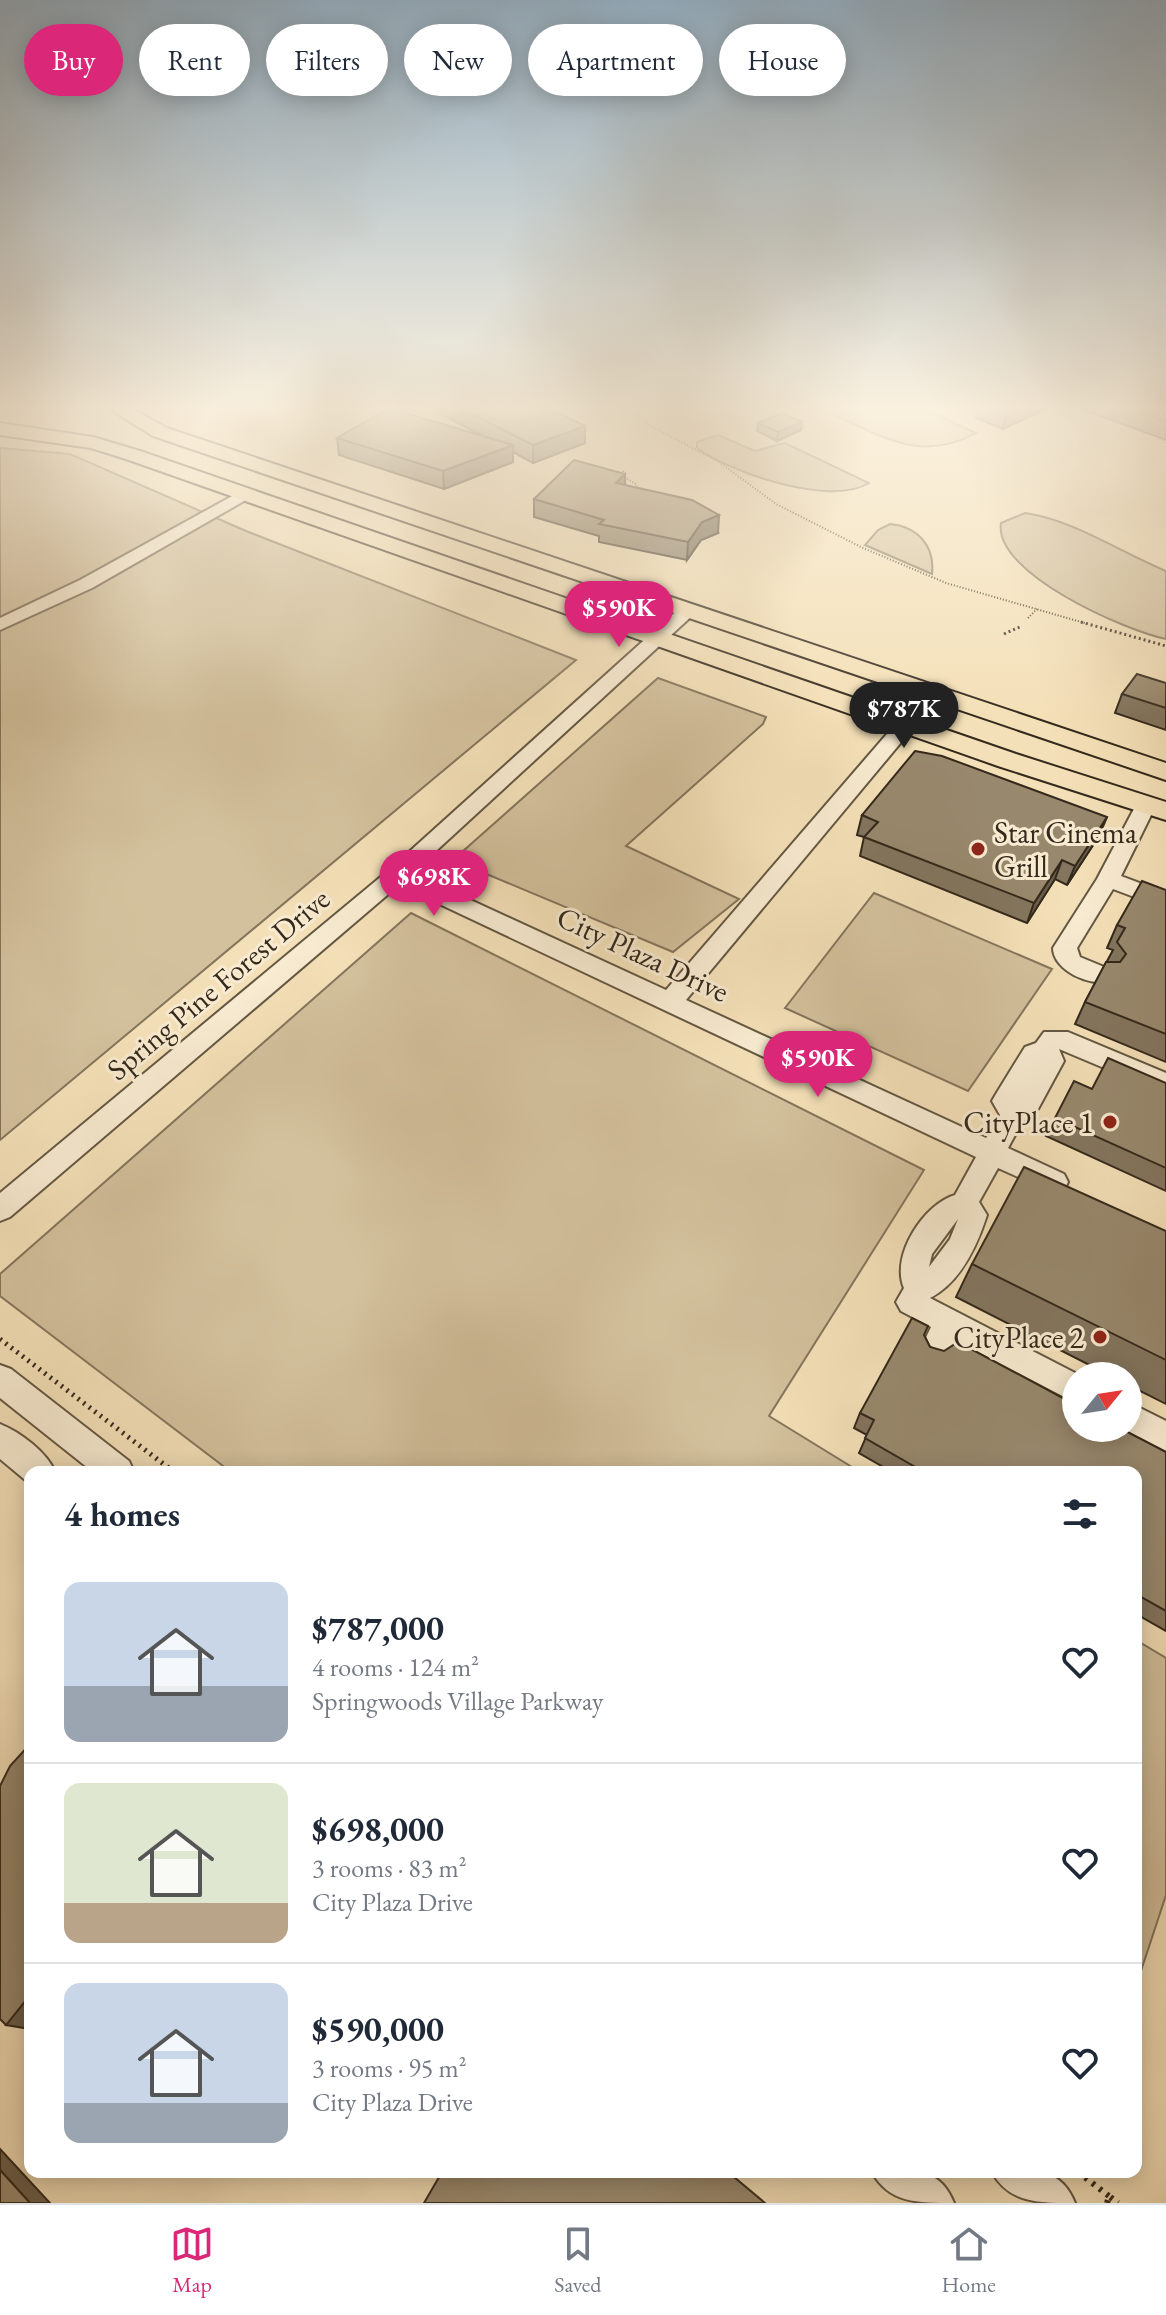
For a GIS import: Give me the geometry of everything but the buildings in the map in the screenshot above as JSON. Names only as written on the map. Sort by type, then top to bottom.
[{"type":"main road","points":[[293,511],[596,616],[689,628],[748,631],[1166,772]]},
{"type":"main road","points":[[371,511],[673,624],[906,724],[1156,808]]},
{"type":"street","points":[[0,625],[86,584],[215,511]]},
{"type":"street","name":"Spring Pine Forest Drive","points":[[0,1209],[397,875],[673,624]]},
{"type":"street","points":[[670,1002],[906,724]]},
{"type":"street","points":[[1101,975],[1072,963],[1065,956],[1065,948],[1156,808]]},
{"type":"street","name":"City Plaza Drive","points":[[397,875],[1079,1194]]},
{"type":"street","points":[[1108,879],[1166,901]]},
{"type":"street","points":[[1062,1382],[911,1302],[919,1289],[912,1278],[913,1262],[950,1208],[964,1204],[1013,1115],[1029,1102],[1051,1061],[1045,1050],[1053,1039],[1166,1084]]},
{"type":"street","points":[[935,1350],[949,1322]]},
{"type":"street","points":[[0,1379],[110,1466]]},
{"type":"street","points":[[1142,1424],[1166,1437]]},
{"type":"street","points":[[0,1439],[32,1466]]},
{"type":"street","points":[[901,2178],[932,2203]]},
{"type":"street","points":[[1022,2178],[1053,2203]]},
{"type":"path","points":[[788,511],[911,570],[1166,646]]},
{"type":"path","points":[[1028,618],[1037,609]]},
{"type":"path","points":[[1004,634],[1022,626]]},
{"type":"path","points":[[0,1339],[166,1466]]},
{"type":"path","points":[[1084,2178],[1108,2200],[1118,2203]]},
{"type":"shaded area","points":[[0,511],[200,511],[576,660],[0,1140]]},
{"type":"shaded area","points":[[1025,513],[1079,529],[1166,571],[1166,639],[1094,612],[1039,580],[1018,561],[1004,542],[1001,523]]},
{"type":"shaded area","points":[[890,524],[909,529],[923,540],[931,555],[932,574],[865,545],[878,530]]},
{"type":"shaded area","points":[[658,678],[766,717],[763,724],[626,846],[739,899],[673,952],[453,860]]},
{"type":"shaded area","points":[[874,893],[1052,969],[968,1091],[785,1008]]},
{"type":"shaded area","points":[[411,913],[924,1170],[769,1416],[850,1466],[223,1466],[0,1296],[0,1274]]},
{"type":"shaded area","points":[[1142,1644],[1166,1658],[1166,1895],[1142,1968]]},
{"type":"place","name":"Star Cinema Grill","points":[[978,849]]},
{"type":"place","name":"CityPlace 1","points":[[1110,1122]]},
{"type":"place","name":"CityPlace 2","points":[[1100,1337]]}]
